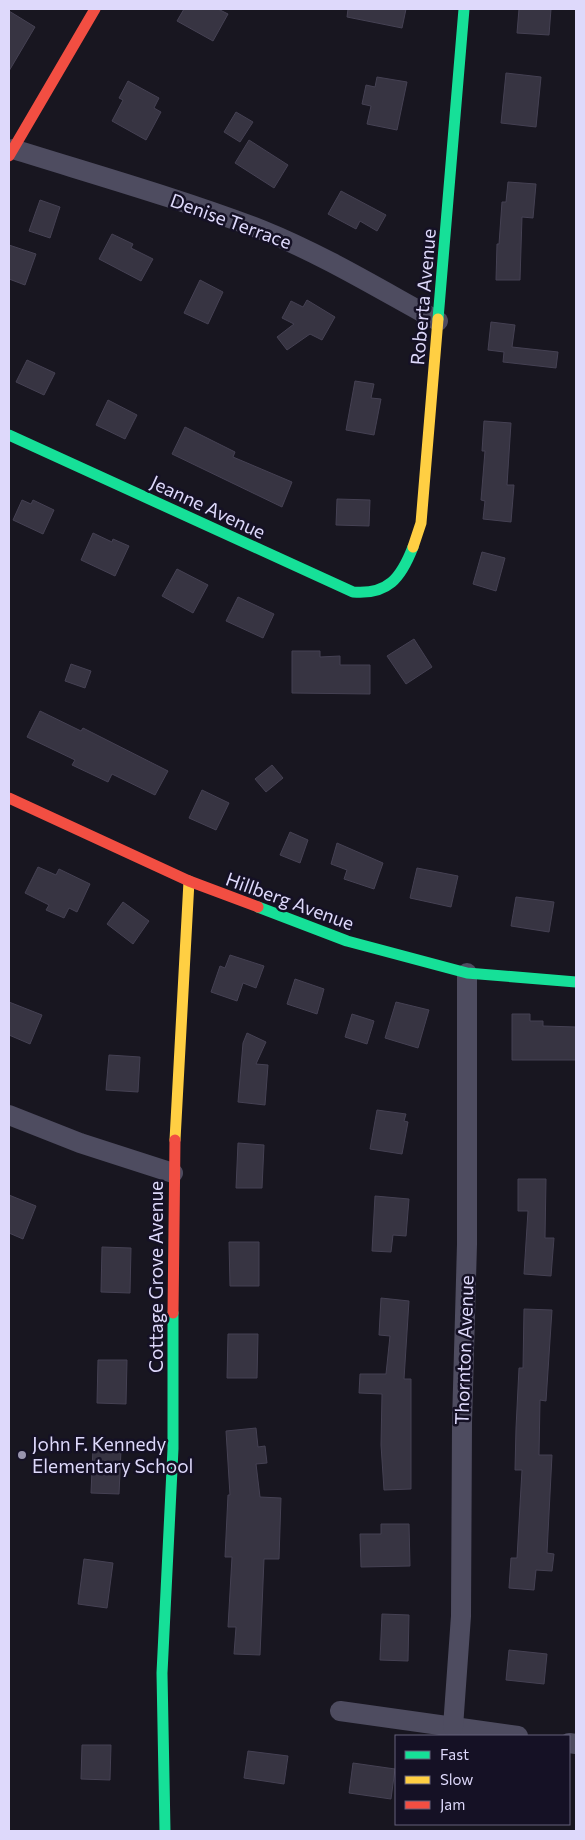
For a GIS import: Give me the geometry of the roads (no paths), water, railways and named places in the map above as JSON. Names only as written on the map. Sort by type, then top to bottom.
[{"type":"street","points":[[11,152],[95,9]]},
{"type":"street","name":"Roberta Avenue","points":[[393,581],[402,572],[413,552],[421,523],[464,9]]},
{"type":"street","name":"Denise Terrace","points":[[11,152],[135,187],[262,230],[325,259],[438,321]]},
{"type":"street","name":"Jeanne Avenue","points":[[9,435],[353,592],[365,595],[370,594],[393,581]]},
{"type":"street","name":"Hillberg Avenue","points":[[9,798],[189,881],[347,941],[401,957],[467,972],[576,982]]},
{"type":"street","name":"Cottage Grove Avenue","points":[[165,1831],[162,1673],[173,1449],[174,1172],[182,1054],[189,881]]},
{"type":"street","name":"Thornton Avenue","points":[[453,1727],[461,1616],[462,1423],[467,1244],[467,972]]},
{"type":"street","points":[[9,1115],[80,1143],[174,1172]]},
{"type":"street","points":[[340,1711],[511,1735]]},
{"type":"place","name":"John F. Kennedy Elementary School","points":[[22,1455]]}]
